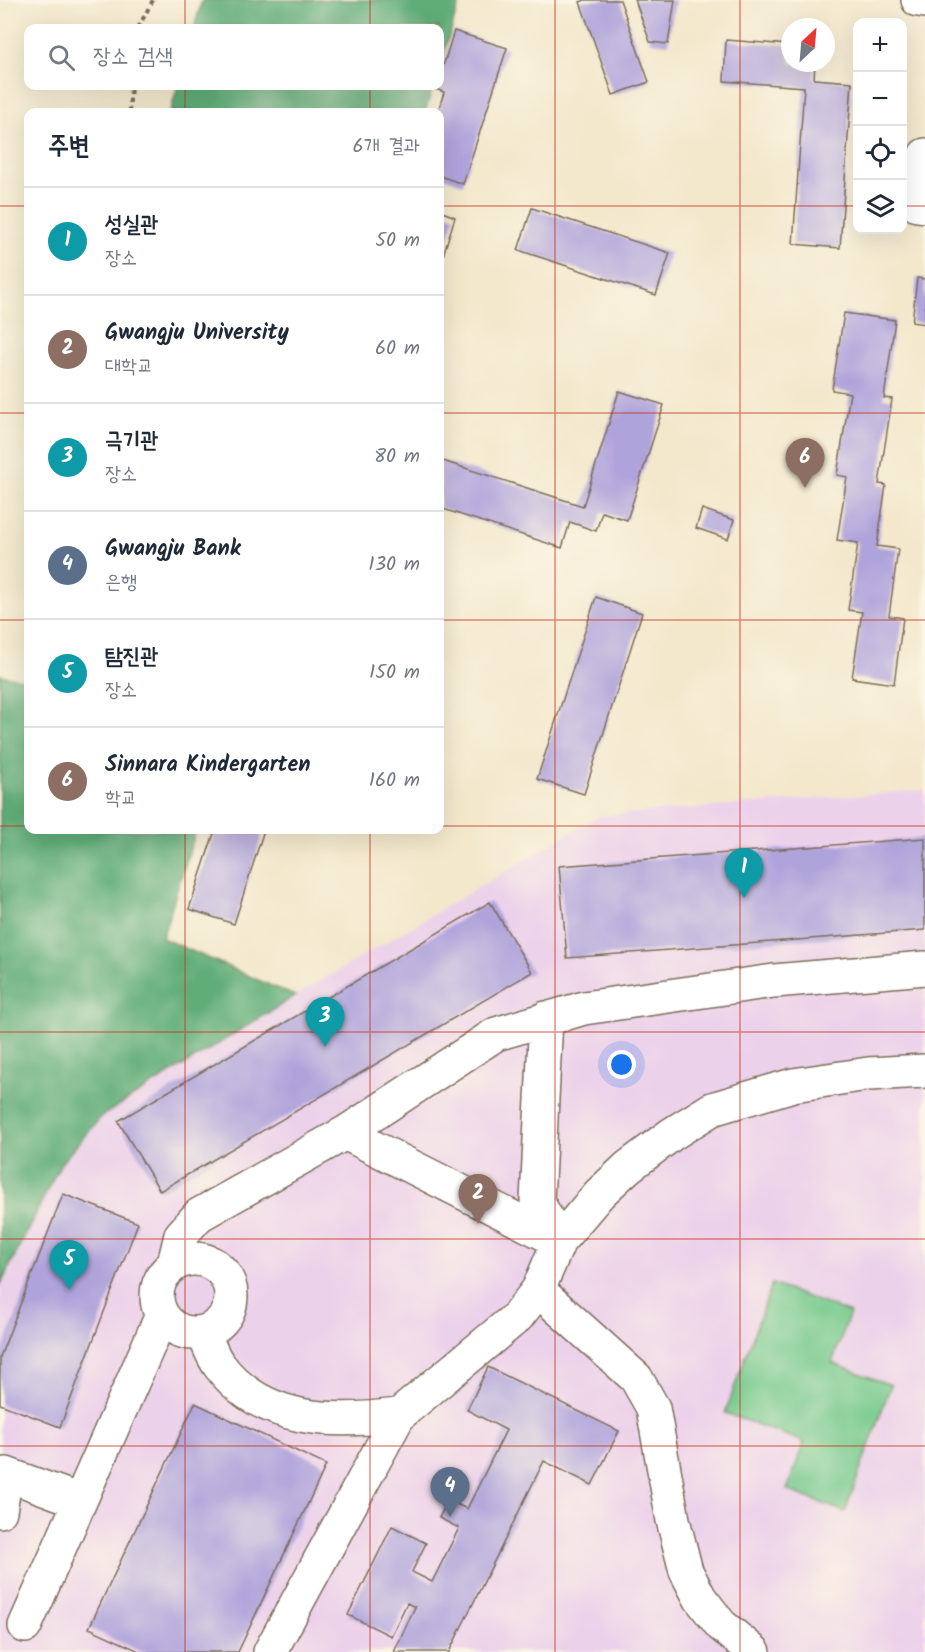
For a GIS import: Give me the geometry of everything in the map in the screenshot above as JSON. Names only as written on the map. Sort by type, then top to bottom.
[{"type":"street","points":[[918,0],[925,1]]},
{"type":"street","points":[[925,155],[917,205],[925,206]]},
{"type":"street","points":[[174,1264],[181,1235],[198,1215],[345,1133],[496,1034],[584,1008],[762,983],[925,968]]},
{"type":"street","points":[[546,1018],[537,1201],[559,1241]]},
{"type":"street","points":[[270,1652],[399,1414],[517,1317],[538,1290],[559,1241],[599,1194],[628,1167],[672,1134],[712,1109],[793,1085],[868,1074],[925,1071]]},
{"type":"street","points":[[345,1133],[559,1241]]},
{"type":"street","points":[[25,1626],[162,1316],[157,1293],[165,1272],[174,1264],[185,1259],[208,1262],[226,1276],[230,1287],[228,1310],[222,1320],[203,1332],[180,1330],[162,1316]]},
{"type":"street","points":[[538,1290],[636,1378],[653,1408],[673,1520],[686,1570],[700,1598],[721,1625],[754,1652]]},
{"type":"street","points":[[203,1332],[218,1364],[237,1386],[268,1406],[314,1420],[360,1420],[399,1414]]},
{"type":"street","points":[[0,1511],[6,1474],[80,1501]]},
{"type":"path","points":[[140,24],[153,0]]},
{"type":"path","points":[[129,108],[131,90]]},
{"type":"shaded area","points":[[925,790],[925,1652],[0,1652],[0,1286],[61,1163],[102,1116],[295,996],[599,816]]},
{"type":"green space","points":[[202,0],[460,0],[444,53],[444,24],[195,24]]},
{"type":"green space","points":[[177,90],[432,90],[426,108],[171,108]]},
{"type":"green space","points":[[0,675],[24,679],[24,834],[195,834],[162,938],[295,996],[102,1116],[61,1163],[0,1286]]},
{"type":"green space","points":[[772,1284],[850,1313],[832,1363],[891,1385],[845,1512],[787,1490],[804,1442],[725,1413]]},
{"type":"building","points":[[620,0],[649,82],[613,95],[580,2]]},
{"type":"building","points":[[635,0],[675,0],[668,44],[650,42]]},
{"type":"building","points":[[454,31],[507,48],[463,184],[444,177],[444,108],[439,108],[444,92],[438,90],[444,90],[444,63]]},
{"type":"building","points":[[726,40],[781,44],[781,72],[814,72],[814,79],[852,82],[840,248],[793,244],[804,87],[724,81]]},
{"type":"building","points":[[532,208],[670,253],[656,295],[518,250]]},
{"type":"building","points":[[444,213],[455,217],[444,252]]},
{"type":"building","points":[[917,278],[925,279],[925,324],[912,322]]},
{"type":"building","points":[[844,313],[895,320],[884,398],[892,399],[879,484],[886,485],[877,546],[898,549],[889,616],[903,618],[894,684],[852,678],[862,612],[848,610],[858,543],[837,540],[847,477],[837,475],[850,393],[832,390]]},
{"type":"building","points":[[619,391],[664,405],[627,520],[602,512],[596,531],[570,522],[562,548],[444,509],[444,461],[583,506]]},
{"type":"building","points":[[702,509],[734,520],[728,539],[696,528]]},
{"type":"building","points":[[596,597],[642,613],[584,794],[537,779]]},
{"type":"building","points":[[214,834],[263,834],[234,924],[189,909]]},
{"type":"building","points":[[925,838],[925,930],[567,958],[559,866]]},
{"type":"building","points":[[490,902],[532,972],[160,1191],[118,1121]]},
{"type":"building","points":[[63,1194],[138,1223],[60,1427],[0,1404],[0,1357]]},
{"type":"building","points":[[488,1367],[619,1431],[592,1485],[544,1461],[449,1652],[394,1652],[415,1607],[407,1603],[391,1636],[348,1615],[392,1526],[426,1543],[412,1572],[432,1582],[459,1528],[439,1518],[448,1500],[467,1509],[506,1430],[467,1410]]},
{"type":"building","points":[[195,1403],[326,1465],[238,1652],[141,1652],[89,1628]]},
{"type":"place","name":"Sinnara Kindergarten","points":[[805,488]]},
{"type":"place","name":"성실관","points":[[744,898]]},
{"type":"place","name":"극기관","points":[[325,1047]]},
{"type":"place","name":"Gwangju University","points":[[478,1224]]},
{"type":"place","name":"탐진관","points":[[69,1290]]},
{"type":"place","name":"Gwangju Bank","points":[[450,1517]]}]
